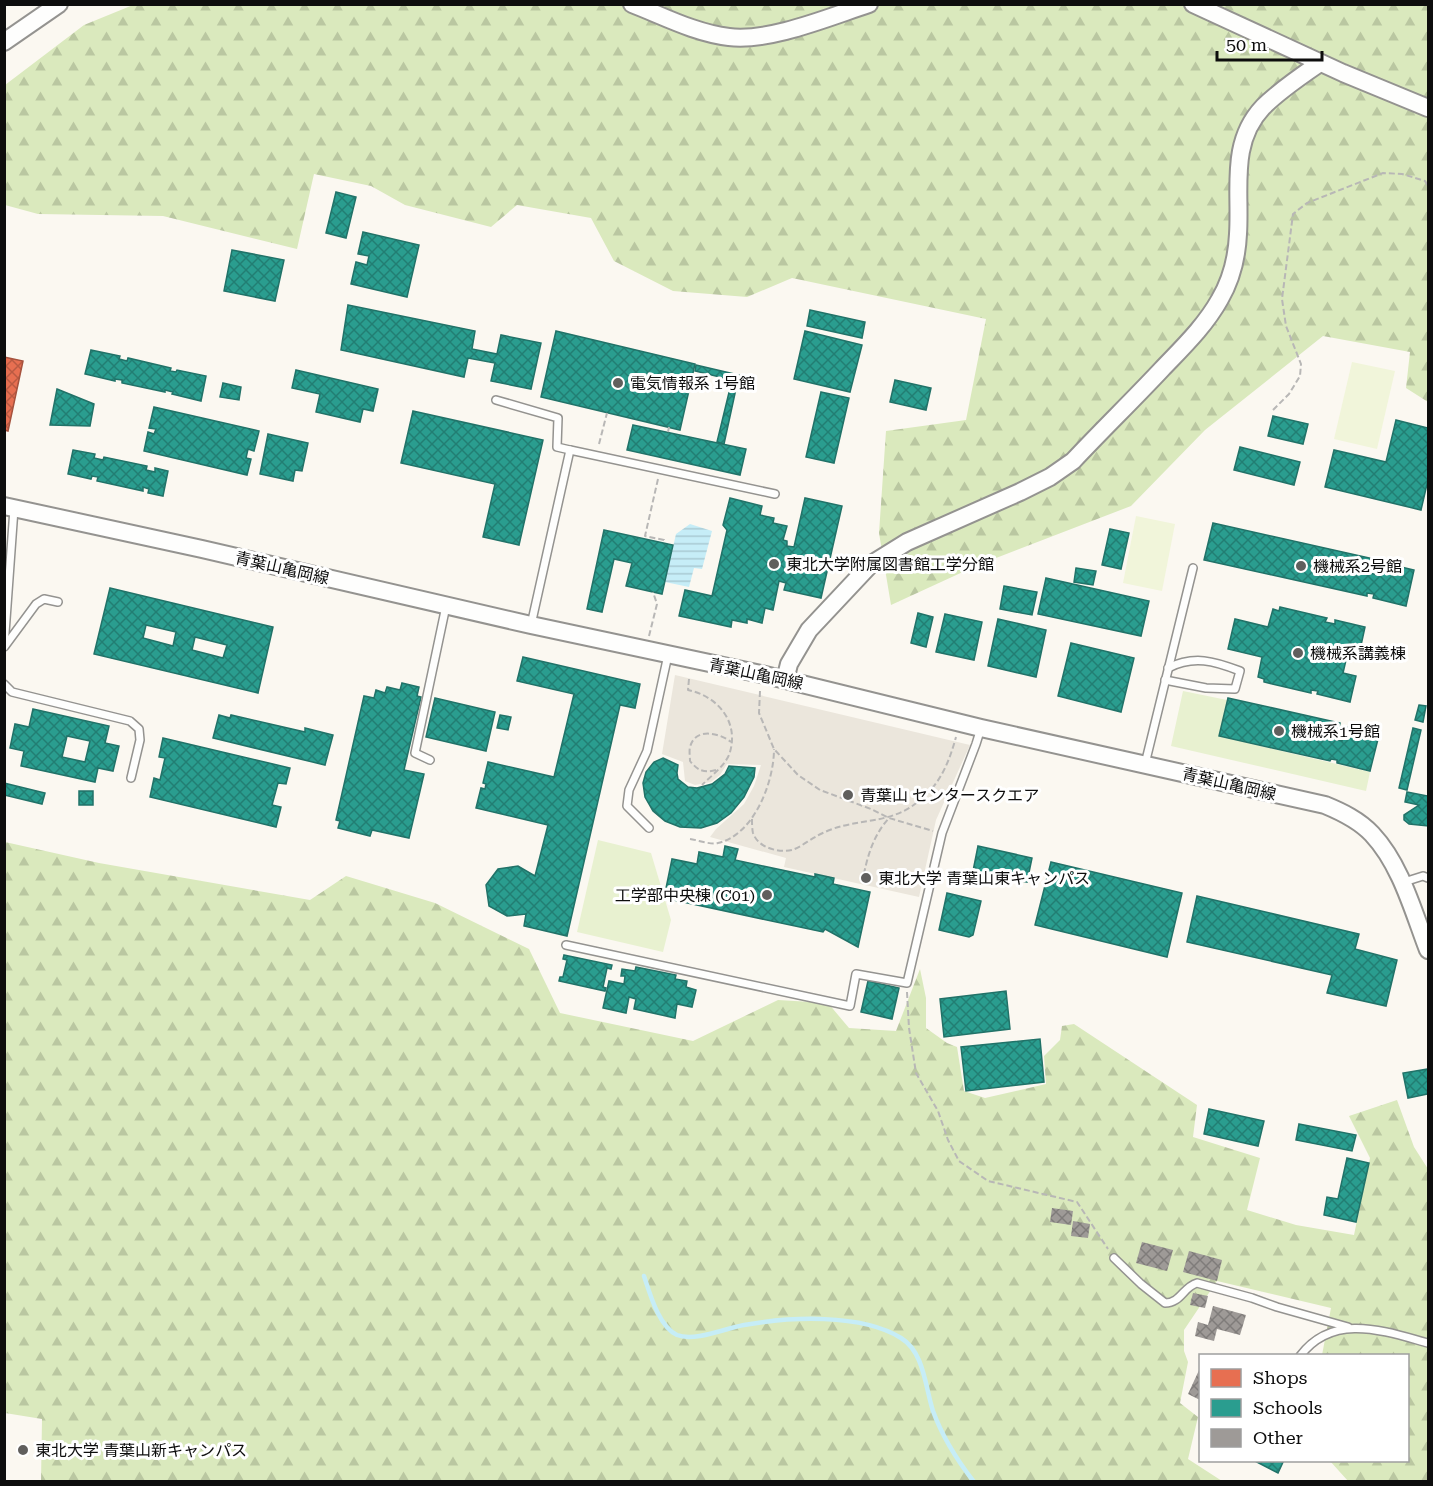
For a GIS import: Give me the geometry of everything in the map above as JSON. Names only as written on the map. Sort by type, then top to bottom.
[{"type":"street","points":[[4,42],[59,4]]},
{"type":"street","points":[[632,4],[706,33],[749,38],[793,28],[869,4]]},
{"type":"street","points":[[1193,4],[1320,63],[1428,108]]},
{"type":"street","points":[[785,680],[789,664],[809,630],[870,565],[908,542],[1050,477],[1073,461],[1204,325],[1221,297],[1234,261],[1238,233],[1238,170],[1241,148],[1248,129],[1262,108],[1320,63]]},
{"type":"street","name":"青葉山亀岡線","points":[[9,508],[785,680],[981,728],[1325,805],[1348,815],[1371,832],[1389,855],[1428,950]]},
{"type":"lane","points":[[496,400],[558,418],[557,447],[775,494]]},
{"type":"lane","points":[[531,625],[570,450]]},
{"type":"lane","points":[[4,647],[9,508]]},
{"type":"lane","points":[[1145,764],[1193,568]]},
{"type":"lane","points":[[4,647],[36,604],[44,599],[58,602]]},
{"type":"lane","points":[[430,760],[415,753],[446,606]]},
{"type":"lane","points":[[649,828],[627,806],[629,790],[647,751],[668,655]]},
{"type":"lane","points":[[1165,680],[1206,688],[1235,689],[1240,671],[1214,662],[1183,660],[1168,668]]},
{"type":"lane","points":[[4,684],[12,692],[130,721],[139,729],[140,740],[131,778]]},
{"type":"lane","points":[[566,945],[850,1006],[856,974],[907,983],[942,833],[981,728]]},
{"type":"lane","points":[[1401,883],[1423,876],[1428,878]]},
{"type":"lane","points":[[1114,1257],[1141,1284],[1165,1303],[1178,1300],[1190,1285],[1197,1283],[1348,1327],[1370,1329],[1428,1343]]},
{"type":"lane","points":[[1301,1354],[1307,1346],[1326,1333],[1348,1327]]},
{"type":"path","points":[[1273,410],[1289,394],[1300,376],[1301,364],[1286,326],[1282,299],[1293,214],[1307,203],[1383,174],[1402,174],[1425,181],[1428,186]]},
{"type":"path","points":[[596,456],[607,413]]},
{"type":"path","points":[[668,432],[669,427]]},
{"type":"path","points":[[660,470],[645,536],[664,540],[664,543]]},
{"type":"path","points":[[646,650],[657,604],[653,592]]},
{"type":"path","points":[[689,679],[688,690],[699,692],[723,710],[730,723],[730,754],[702,785]]},
{"type":"path","points":[[760,691],[759,713],[774,749],[798,775],[820,790],[889,818],[936,831]]},
{"type":"path","points":[[716,770],[708,772],[699,770],[690,761],[690,747],[693,740],[707,733],[722,734],[731,742]]},
{"type":"path","points":[[752,819],[753,834],[764,847],[780,850],[793,849],[820,834],[842,826],[889,818],[918,802],[930,792],[947,765],[956,738]]},
{"type":"path","points":[[690,839],[716,844],[738,835],[752,819],[774,764],[774,749]]},
{"type":"path","points":[[862,883],[866,862],[877,832],[889,818]]},
{"type":"path","points":[[907,983],[909,1028],[916,1073],[938,1111],[948,1140],[959,1161],[988,1181],[1077,1202],[1114,1257]]},
{"type":"green space","points":[[133,5],[1428,5],[1428,402],[1406,388],[1410,352],[1323,336],[1205,430],[1131,506],[978,565],[891,605],[879,533],[886,431],[966,420],[986,319],[792,278],[747,297],[673,291],[614,261],[591,218],[517,205],[491,227],[405,205],[371,186],[314,174],[297,249],[163,216],[38,214],[5,205],[5,85],[84,25]]},
{"type":"green space","points":[[1352,362],[1395,371],[1377,449],[1334,439]]},
{"type":"green space","points":[[1136,516],[1175,524],[1162,591],[1123,583]]},
{"type":"green space","points":[[1183,691],[1227,700],[1219,736],[1370,772],[1366,791],[1171,746]]},
{"type":"green space","points":[[598,840],[651,853],[671,920],[663,952],[577,932]]},
{"type":"green space","points":[[5,842],[99,863],[310,900],[346,876],[435,903],[529,949],[560,1013],[693,1041],[778,1000],[828,1003],[849,1028],[896,1031],[920,969],[926,998],[926,1028],[947,1043],[957,1047],[964,1091],[985,1098],[1046,1084],[1044,1056],[1060,1040],[1062,1026],[1074,1024],[1197,1105],[1193,1137],[1260,1158],[1247,1210],[1296,1225],[1354,1235],[1370,1158],[1349,1116],[1397,1100],[1414,1147],[1428,1169],[1428,1481],[1348,1481],[1331,1462],[1409,1462],[1409,1354],[1322,1354],[1331,1308],[1217,1281],[1184,1330],[1184,1351],[1188,1362],[1180,1403],[1198,1417],[1188,1459],[1222,1481],[41,1481],[42,1419],[5,1413]]},
{"type":"shaded area","name":"青葉山 センタースクエア","points":[[675,675],[970,745],[936,820],[919,897],[784,867],[786,858],[710,837],[744,804],[754,786],[761,765],[727,764],[720,775],[711,782],[695,785],[685,781],[683,762],[662,754]]},
{"type":"water","points":[[690,524],[712,531],[702,569],[694,568],[689,587],[665,582],[676,534]]},
{"type":"building: Shops","points":[[4,357],[23,361],[8,431],[4,430]]},
{"type":"building: Schools","points":[[336,192],[356,197],[346,238],[326,233]]},
{"type":"building: Schools","points":[[363,232],[419,245],[407,297],[351,284],[356,262],[367,265],[369,256],[358,254]]},
{"type":"building: Schools","points":[[232,250],[284,260],[275,301],[224,291]]},
{"type":"building: Schools","points":[[348,305],[475,331],[472,349],[497,354],[501,335],[541,343],[531,389],[491,381],[495,363],[468,358],[464,377],[341,350]]},
{"type":"building: Schools","points":[[810,310],[865,322],[862,338],[807,326]]},
{"type":"building: Schools","name":"電気情報系 1号館","points":[[556,331],[695,364],[680,430],[541,397]]},
{"type":"building: Schools","points":[[805,331],[862,345],[850,392],[794,379]]},
{"type":"building: Schools","points":[[91,350],[120,356],[119,359],[127,361],[128,358],[171,368],[170,371],[176,372],[177,370],[206,376],[201,401],[165,390],[165,392],[122,383],[122,380],[115,379],[115,381],[85,374]]},
{"type":"building: Schools","points":[[696,365],[739,375],[724,444],[717,442],[732,380],[695,371]]},
{"type":"building: Schools","points":[[296,370],[378,389],[373,411],[363,409],[360,422],[316,412],[320,394],[292,388]]},
{"type":"building: Schools","points":[[895,380],[931,388],[926,410],[890,402]]},
{"type":"building: Schools","points":[[223,383],[241,387],[239,400],[220,397]]},
{"type":"building: Schools","points":[[57,389],[94,404],[90,426],[50,425]]},
{"type":"building: Schools","points":[[821,392],[849,398],[834,463],[806,457]]},
{"type":"building: Schools","points":[[154,407],[259,431],[254,451],[248,449],[246,458],[251,459],[247,475],[144,451],[148,432],[154,434],[156,429],[149,428]]},
{"type":"building: Schools","points":[[413,411],[543,440],[519,545],[483,537],[495,484],[401,463]]},
{"type":"building: Schools","points":[[1273,416],[1308,424],[1303,444],[1268,436]]},
{"type":"building: Schools","points":[[1396,420],[1428,428],[1428,480],[1421,510],[1325,487],[1334,450],[1386,462]]},
{"type":"building: Schools","points":[[633,425],[746,449],[740,475],[627,450]]},
{"type":"building: Schools","points":[[268,434],[308,443],[302,471],[295,470],[293,481],[260,474]]},
{"type":"building: Schools","points":[[1240,447],[1300,462],[1294,485],[1234,470]]},
{"type":"building: Schools","points":[[73,450],[95,454],[94,458],[103,460],[104,457],[147,466],[146,470],[155,472],[155,468],[168,471],[163,496],[148,493],[149,489],[143,487],[143,491],[97,481],[98,477],[92,476],[91,479],[68,474]]},
{"type":"building: Schools","name":"東北大学附属図書館工学分館","points":[[730,498],[762,506],[760,515],[774,518],[773,523],[787,526],[783,540],[787,541],[787,546],[794,547],[805,498],[842,506],[821,598],[784,590],[786,583],[779,581],[773,610],[765,608],[762,623],[747,619],[747,623],[732,620],[731,627],[679,616],[685,590],[712,596],[727,530],[723,525]]},
{"type":"building: Schools","name":"機械系2号館","points":[[1213,523],[1374,559],[1370,573],[1377,575],[1380,562],[1414,570],[1406,606],[1373,598],[1374,594],[1367,593],[1367,596],[1204,560]]},
{"type":"building: Schools","points":[[1110,529],[1129,533],[1121,569],[1102,565]]},
{"type":"building: Schools","points":[[604,530],[673,545],[662,594],[626,586],[632,563],[614,559],[602,612],[587,609]]},
{"type":"building: Schools","points":[[1076,568],[1096,571],[1093,585],[1074,582]]},
{"type":"building: Schools","points":[[1046,578],[1149,601],[1141,636],[1038,614]]},
{"type":"building: Schools","points":[[1004,586],[1037,592],[1032,615],[1000,609]]},
{"type":"building: Schools","points":[[110,588],[273,627],[258,693],[94,654]],"holes":[[[146,625],[176,632],[173,646],[143,638]],[[195,637],[227,645],[223,658],[192,650]]]},
{"type":"building: Schools","name":"機械系講義棟","points":[[1280,607],[1327,618],[1325,622],[1335,624],[1335,620],[1365,627],[1360,650],[1349,647],[1343,673],[1356,676],[1350,702],[1317,694],[1318,691],[1311,690],[1311,693],[1264,682],[1264,679],[1258,677],[1262,657],[1228,649],[1235,619],[1268,627],[1273,609],[1279,611]]},
{"type":"building: Schools","points":[[918,613],[933,617],[926,647],[911,643]]},
{"type":"building: Schools","points":[[945,614],[982,622],[974,660],[936,652]]},
{"type":"building: Schools","points":[[998,619],[1046,630],[1036,677],[988,666]]},
{"type":"building: Schools","points":[[1071,643],[1134,658],[1121,712],[1058,696]]},
{"type":"building: Schools","points":[[523,657],[640,684],[635,708],[620,705],[567,936],[524,926],[526,914],[507,916],[489,906],[486,885],[498,869],[518,866],[535,876],[548,825],[476,808],[481,788],[485,789],[486,784],[483,783],[488,762],[554,777],[574,694],[517,681]]},
{"type":"building: Schools","points":[[402,683],[419,687],[417,696],[421,697],[404,770],[424,774],[409,838],[372,830],[370,836],[338,828],[340,821],[336,820],[364,696],[374,698],[376,690],[385,693],[387,687],[400,690]]},
{"type":"building: Schools","points":[[435,698],[495,712],[486,751],[426,737]]},
{"type":"building: Schools","name":"機械系1号館","points":[[1228,698],[1340,723],[1336,740],[1342,741],[1345,727],[1379,735],[1370,771],[1337,763],[1337,760],[1331,759],[1330,761],[1219,736]]},
{"type":"building: Schools","points":[[1419,705],[1426,706],[1423,722],[1415,720]]},
{"type":"building: Schools","points":[[33,709],[109,726],[105,743],[119,746],[113,771],[98,768],[95,782],[21,766],[24,751],[10,748],[15,724],[29,727]],"holes":[[[67,736],[90,741],[85,762],[62,757]]]},
{"type":"building: Schools","points":[[219,715],[230,718],[231,715],[305,732],[305,728],[333,735],[325,765],[213,738]]},
{"type":"building: Schools","points":[[500,715],[511,717],[508,730],[497,728]]},
{"type":"building: Schools","points":[[1413,728],[1421,730],[1407,790],[1399,788]]},
{"type":"building: Schools","points":[[163,738],[290,768],[286,784],[278,783],[272,805],[281,807],[276,827],[150,797],[154,778],[160,780],[165,758],[159,757]]},
{"type":"building: Schools","points":[[663,758],[678,765],[678,779],[688,787],[697,788],[712,784],[725,774],[729,766],[755,768],[754,777],[744,797],[731,813],[717,823],[701,828],[680,827],[665,821],[653,811],[645,797],[643,783],[646,772],[654,762]]},
{"type":"building: Schools","points":[[4,783],[45,793],[42,804],[4,795]]},
{"type":"building: Schools","points":[[79,791],[93,791],[93,805],[79,805]]},
{"type":"building: Schools","points":[[1407,792],[1428,796],[1428,826],[1409,824],[1404,820],[1404,815],[1419,805],[1405,802]]},
{"type":"building: Schools","name":"工学部中央棟 (C01)","points":[[725,846],[738,849],[735,860],[815,877],[815,874],[834,878],[833,884],[870,892],[858,947],[825,929],[823,932],[664,898],[672,859],[697,864],[699,852],[723,857]]},
{"type":"building: Schools","points":[[978,846],[1032,858],[1027,882],[973,871]]},
{"type":"building: Schools","points":[[1051,862],[1182,893],[1167,957],[1035,925]]},
{"type":"building: Schools","points":[[947,893],[981,901],[973,935],[969,937],[939,930]]},
{"type":"building: Schools","points":[[1197,896],[1359,934],[1355,949],[1397,960],[1386,1006],[1327,993],[1332,975],[1187,942]]},
{"type":"building: Schools","points":[[564,955],[612,965],[611,969],[607,968],[603,987],[606,988],[605,991],[559,981],[560,977],[563,977],[567,960],[563,959]]},
{"type":"building: Schools","points":[[636,967],[676,975],[675,979],[687,981],[686,987],[696,990],[692,1007],[677,1004],[675,1018],[634,1009],[636,999],[629,997],[626,1013],[603,1008],[609,981],[624,984],[625,976],[621,976],[622,969],[635,971]]},
{"type":"building: Schools","points":[[868,981],[899,988],[892,1019],[861,1012]]},
{"type":"building: Schools","points":[[1006,991],[1010,1029],[944,1037],[940,999]]},
{"type":"building: Schools","points":[[1040,1039],[1044,1082],[966,1091],[961,1047]]},
{"type":"building: Schools","points":[[1428,1069],[1428,1094],[1408,1098],[1403,1073]]},
{"type":"building: Schools","points":[[1209,1109],[1264,1121],[1258,1146],[1204,1134]]},
{"type":"building: Schools","points":[[1299,1124],[1356,1135],[1352,1151],[1296,1140]]},
{"type":"building: Schools","points":[[1347,1158],[1369,1163],[1356,1222],[1324,1215],[1327,1197],[1338,1199]]},
{"type":"building: Schools","points":[[1257,1462],[1283,1462],[1278,1473]]},
{"type":"building: Other","points":[[1052,1208],[1073,1211],[1071,1225],[1050,1222]]},
{"type":"building: Other","points":[[1073,1221],[1090,1224],[1088,1238],[1071,1236]]},
{"type":"building: Other","points":[[1142,1242],[1173,1250],[1167,1271],[1136,1263]]},
{"type":"building: Other","points":[[1189,1251],[1222,1260],[1217,1281],[1183,1272]]},
{"type":"building: Other","points":[[1193,1293],[1208,1296],[1205,1308],[1190,1305]]},
{"type":"building: Other","points":[[1213,1306],[1246,1315],[1240,1335],[1217,1329],[1214,1341],[1195,1336],[1198,1322],[1208,1325]]},
{"type":"building: Other","points":[[1199,1370],[1199,1400],[1188,1394]]},
{"type":"waterway","points":[[644,1276],[660,1318],[671,1331],[684,1337],[701,1336],[762,1322],[824,1319],[866,1324],[901,1338],[915,1352],[923,1370],[933,1411],[941,1430],[974,1482]]},
{"type":"place","name":"電気情報系 1号館","points":[[618,383]]},
{"type":"place","name":"東北大学附属図書館工学分館","points":[[774,564]]},
{"type":"place","name":"機械系2号館","points":[[1301,566]]},
{"type":"place","name":"機械系講義棟","points":[[1298,653]]},
{"type":"place","name":"機械系1号館","points":[[1279,731]]},
{"type":"place","name":"青葉山 センタースクエア","points":[[848,795]]},
{"type":"place","name":"東北大学 青葉山東キャンパス","points":[[866,878]]},
{"type":"place","name":"工学部中央棟 (C01)","points":[[767,895]]},
{"type":"place","name":"東北大学 青葉山新キャンパス","points":[[23,1450]]}]
